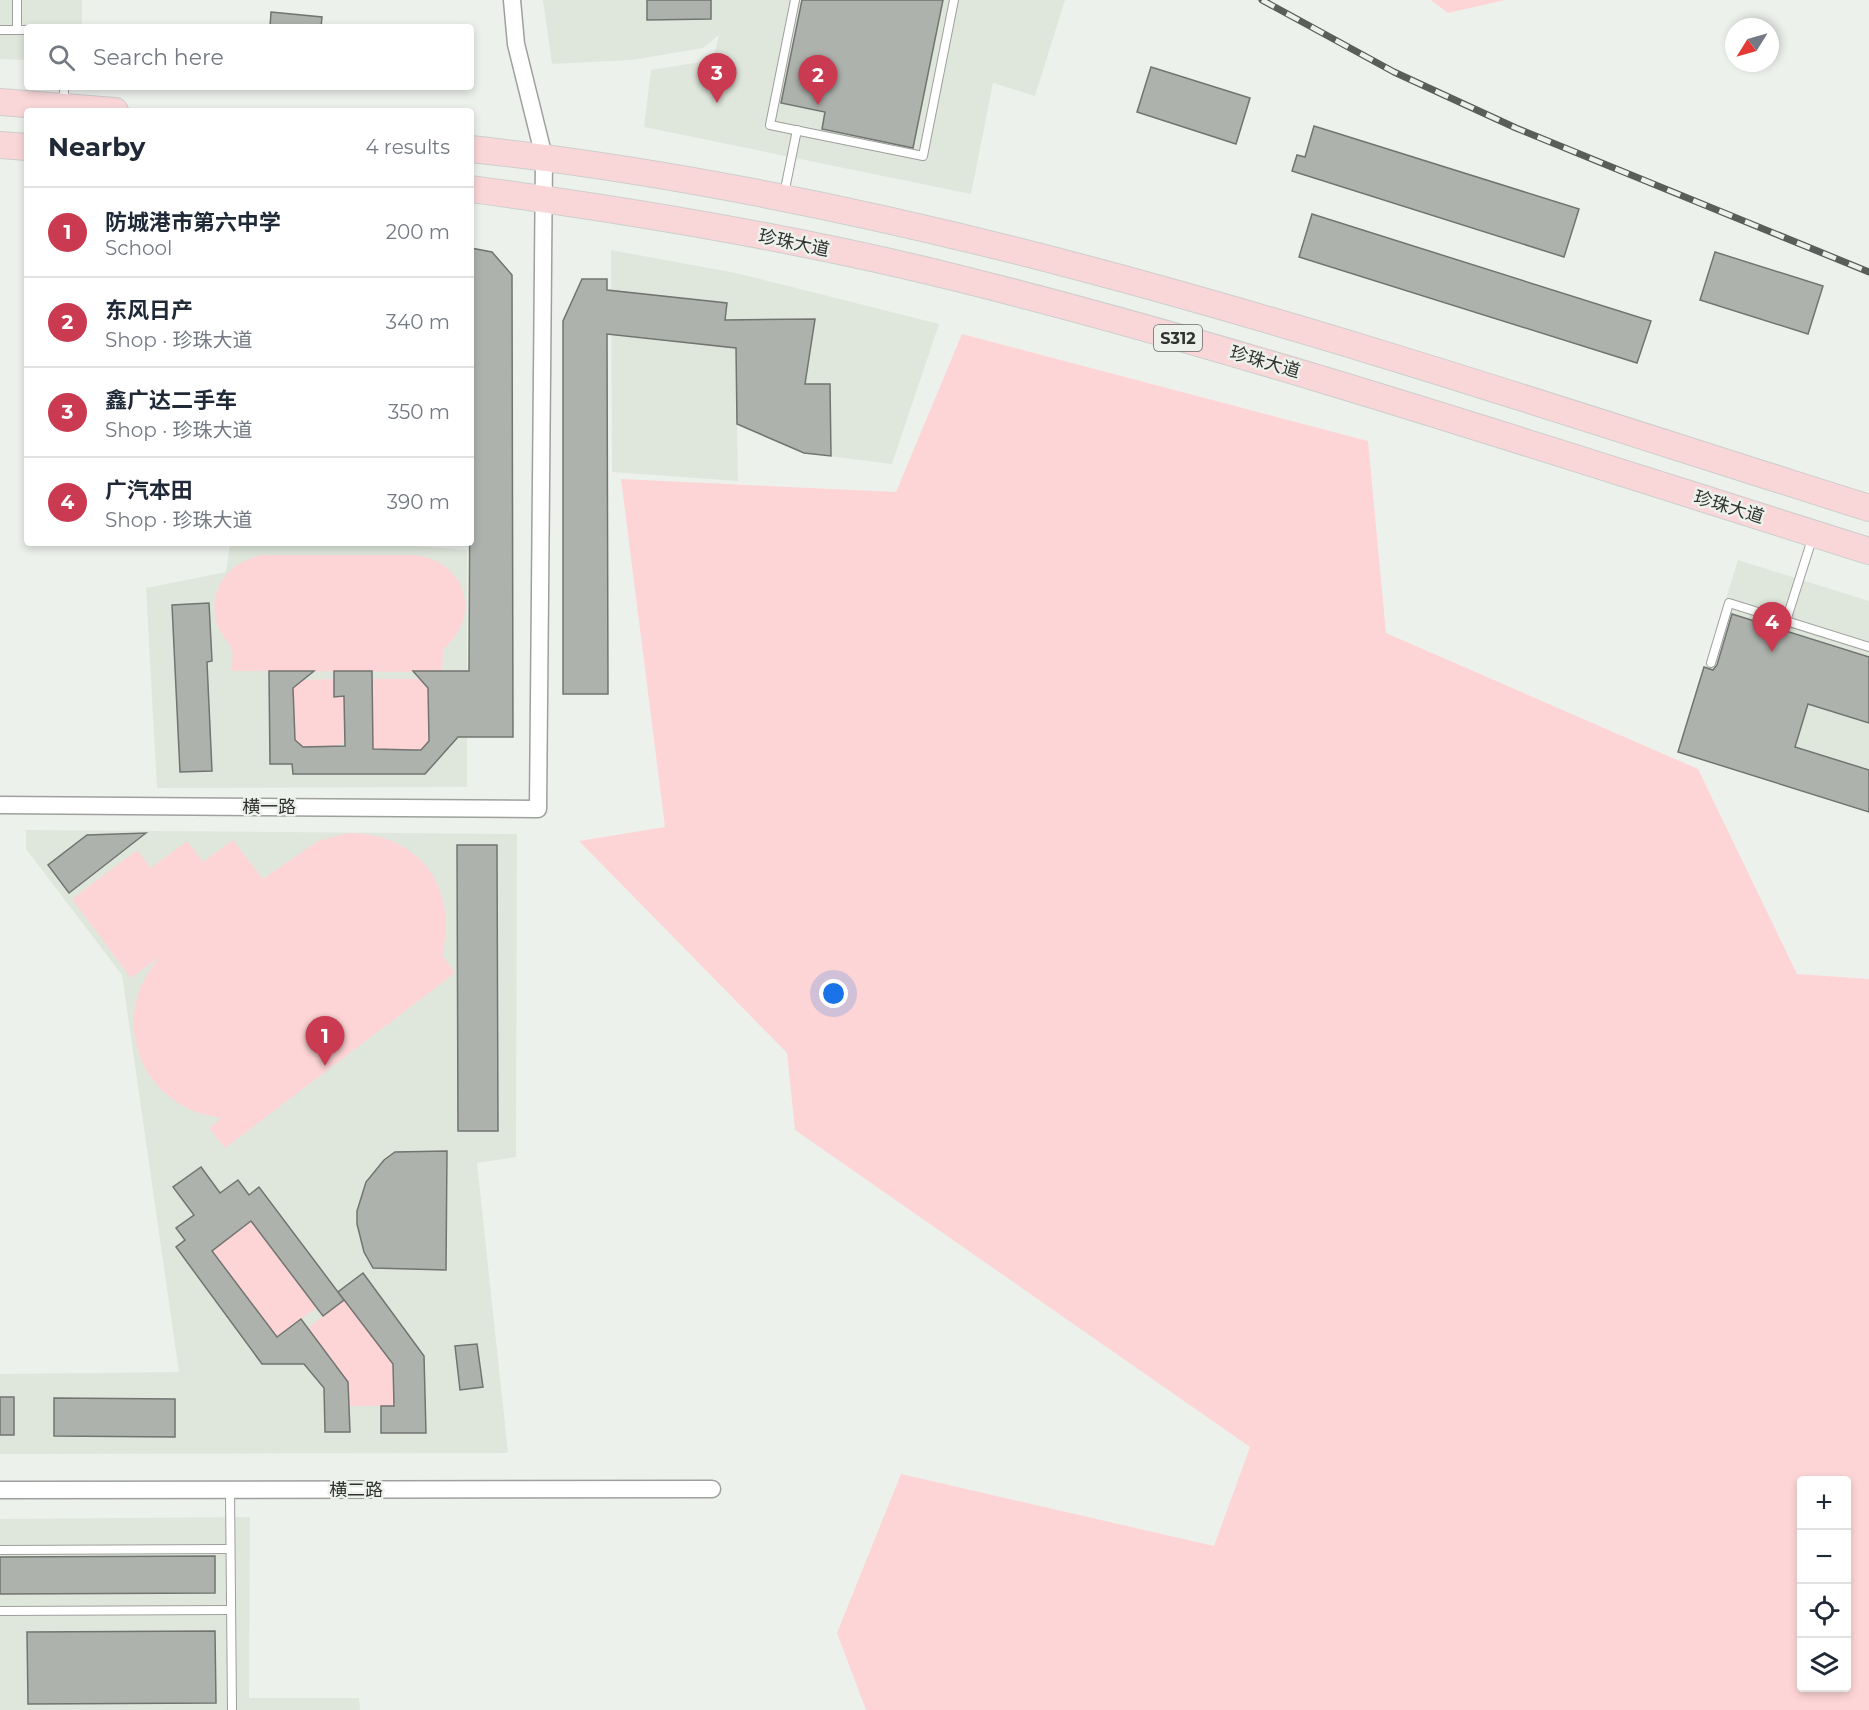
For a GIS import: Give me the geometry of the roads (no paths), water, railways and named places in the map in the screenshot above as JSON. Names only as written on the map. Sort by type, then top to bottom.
[{"type":"main road","points":[[0,102],[64,96],[105,108]]},
{"type":"main road","points":[[0,145],[24,147]]},
{"type":"main road","name":"S312","points":[[474,149],[544,157],[784,198],[964,238],[1276,321],[1869,508]]},
{"type":"main road","name":"珍珠大道","points":[[474,189],[776,238],[967,281],[1264,361],[1869,551]]},
{"type":"street","points":[[512,0],[516,44],[544,157],[542,199]]},
{"type":"street","name":"横一路","points":[[0,805],[538,809],[542,199]]},
{"type":"street","name":"横二路","points":[[0,1490],[712,1489]]},
{"type":"lane","points":[[0,30],[22,30],[16,0]]},
{"type":"lane","points":[[795,0],[770,125],[922,156],[954,0]]},
{"type":"lane","points":[[784,198],[797,130]]},
{"type":"lane","points":[[1786,621],[1813,534]]},
{"type":"lane","points":[[1711,663],[1729,603],[1869,647]]},
{"type":"lane","points":[[230,1490],[232,1710]]},
{"type":"lane","points":[[0,1550],[230,1549]]},
{"type":"lane","points":[[0,1611],[231,1610]]},
{"type":"railway","points":[[1262,0],[1394,72],[1516,128],[1869,272]]},
{"type":"place","name":"鑫广达二手车","points":[[717,103]]},
{"type":"place","name":"东风日产","points":[[818,105]]},
{"type":"place","name":"广汽本田","points":[[1772,652]]},
{"type":"place","name":"防城港市第六中学","points":[[325,1066]]}]
